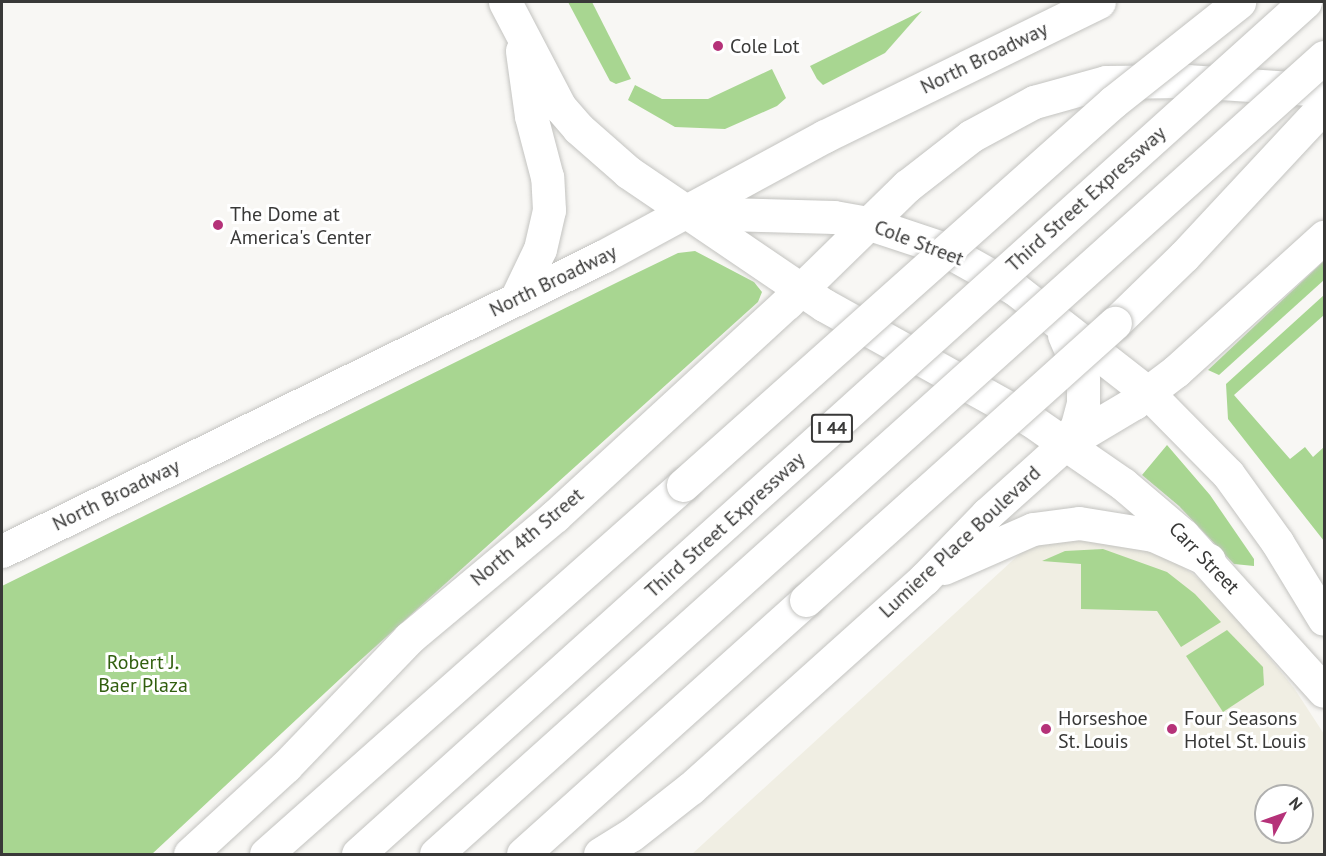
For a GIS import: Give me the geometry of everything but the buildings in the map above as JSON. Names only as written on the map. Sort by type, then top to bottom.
[{"type":"main road","points":[[505,2],[560,107],[578,128],[684,213],[801,290],[1024,416],[1065,444],[1077,426],[1083,403],[1083,379],[1073,350],[1054,318]]},
{"type":"main road","name":"North Broadway","points":[[2,551],[516,299],[684,213],[825,136],[1099,2]]},
{"type":"main road","points":[[266,855],[1113,102],[1239,2]]},
{"type":"main road","name":"Third Street Expressway","points":[[358,855],[1305,2]]},
{"type":"main road","points":[[516,299],[540,249],[549,210],[547,177],[531,116],[520,31]]},
{"type":"main road","name":"I 44","points":[[435,855],[1324,57]]},
{"type":"main road","points":[[867,223],[908,186],[971,136],[1034,102],[1106,82],[1143,80],[1324,90]]},
{"type":"main road","points":[[523,855],[1115,323],[1184,256],[1324,105]]},
{"type":"main road","name":"Cole Street","points":[[684,213],[790,213],[867,223],[942,248],[989,272],[1054,318],[1148,393]]},
{"type":"main road","name":"North 4th Street","points":[[190,855],[286,766],[409,638],[555,516],[801,290],[867,223]]},
{"type":"main road","name":"Lumiere Place Boulevard","points":[[600,855],[668,807],[924,579],[987,514],[1065,444],[1148,393],[1324,237]]},
{"type":"main road","points":[[1148,393],[1193,436],[1240,490],[1324,619]]},
{"type":"main road","name":"Carr Street","points":[[1065,444],[1153,508],[1209,560],[1324,691]]},
{"type":"main road","points":[[924,579],[1006,539],[1058,524],[1125,528],[1180,545],[1209,560]]},
{"type":"shaded area","name":"Horseshoe St. Louis","points":[[1101,537],[1171,558],[1219,596],[1294,688],[1324,734],[1324,854],[692,854],[1034,543]]},
{"type":"green space","points":[[568,2],[592,2],[631,79],[616,84],[610,81]]},
{"type":"green space","points":[[922,11],[885,53],[823,85],[817,79],[810,66]]},
{"type":"green space","points":[[772,69],[786,98],[777,106],[725,129],[675,127],[628,100],[635,85],[662,99],[708,99]]},
{"type":"green space","name":"Robert J. Baer Plaza","points":[[695,251],[754,282],[762,292],[758,302],[355,665],[152,854],[2,854],[2,586],[618,282],[678,253]]},
{"type":"green space","points":[[1324,261],[1324,280],[1219,375],[1208,370]]},
{"type":"green space","points":[[1324,295],[1324,315],[1234,395],[1290,459],[1305,447],[1313,457],[1324,447],[1324,541],[1228,419],[1226,384]]},
{"type":"green space","points":[[1167,445],[1210,495],[1254,559],[1254,566],[1234,564],[1179,506],[1142,475]]},
{"type":"green space","points":[[1103,549],[1167,572],[1195,594],[1221,622],[1181,647],[1157,611],[1081,609],[1081,564],[1042,561],[1065,551]]},
{"type":"green space","points":[[1227,630],[1263,667],[1264,685],[1223,712],[1186,656]]},
{"type":"place","name":"Cole Lot","points":[[718,46]]},
{"type":"place","name":"The Dome at America's Center","points":[[218,225]]},
{"type":"place","name":"Horseshoe St. Louis","points":[[1046,729]]},
{"type":"place","name":"Four Seasons Hotel St. Louis","points":[[1172,729]]}]
